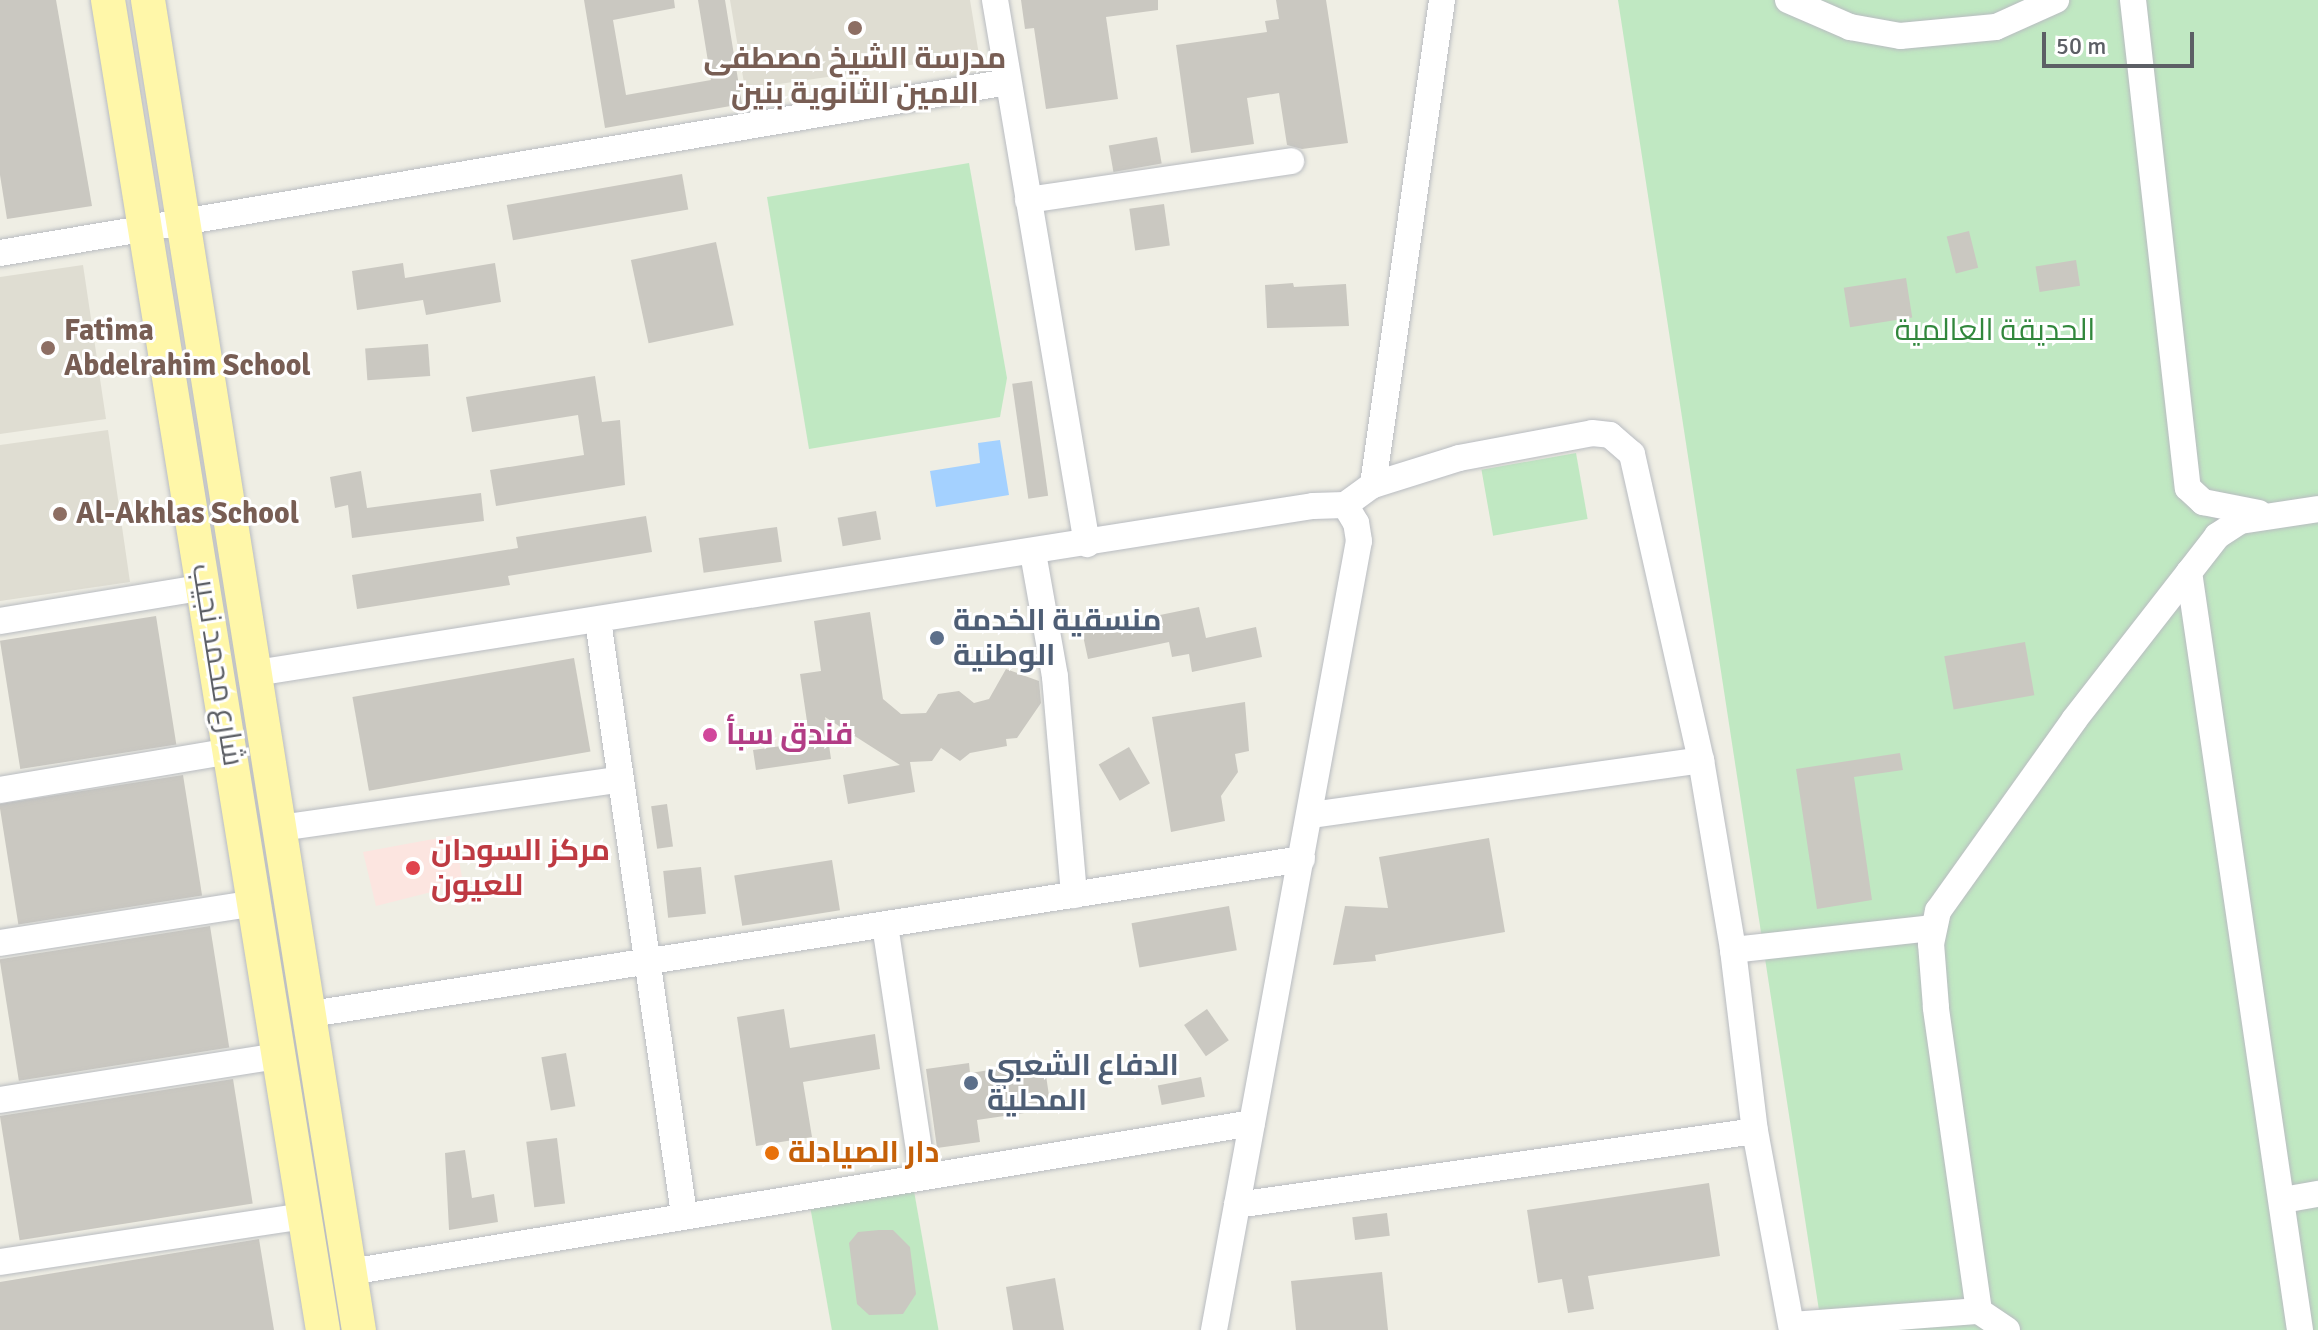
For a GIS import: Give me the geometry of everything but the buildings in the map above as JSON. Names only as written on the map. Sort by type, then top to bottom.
[{"type":"main road","name":"شارع محمد نجيب","points":[[108,0],[150,276],[206,587],[323,1330]]},
{"type":"main road","name":"شارع محمد نجيب","points":[[148,0],[359,1330]]},
{"type":"main road","points":[[133,169],[155,177],[176,164]]},
{"type":"main road","points":[[150,276],[153,266],[172,257],[192,269]]},
{"type":"street","points":[[995,0],[1087,544]]},
{"type":"street","points":[[1373,485],[1442,0]]},
{"type":"street","points":[[1788,0],[1850,27],[1900,36],[1996,27],[2056,0]]},
{"type":"street","points":[[2133,0],[2188,488],[2214,505],[2275,516]]},
{"type":"street","points":[[0,253],[185,225],[1008,82]]},
{"type":"street","points":[[1028,200],[1291,161]]},
{"type":"street","points":[[256,673],[1345,505],[1373,485],[1526,444],[1592,433],[1623,441],[1632,454],[1701,760],[1733,950],[1755,1131],[1792,1328],[1979,1311],[2007,1330]]},
{"type":"street","points":[[1214,1330],[1359,541],[1356,523],[1345,505]]},
{"type":"street","points":[[1979,1311],[1936,1007],[1932,928],[1956,881],[2189,572],[2227,527],[2318,509]]},
{"type":"street","points":[[1033,553],[1055,677],[1074,895]]},
{"type":"street","points":[[2189,572],[2300,1330]]},
{"type":"street","points":[[0,621],[206,587]]},
{"type":"street","points":[[598,621],[684,1214]]},
{"type":"street","points":[[0,790],[230,751]]},
{"type":"street","points":[[1311,815],[1701,760]]},
{"type":"street","points":[[280,828],[619,780]]},
{"type":"street","points":[[311,1014],[1302,859]]},
{"type":"street","points":[[0,943],[255,903]]},
{"type":"street","points":[[885,925],[923,1176]]},
{"type":"street","points":[[1733,950],[1932,928]]},
{"type":"street","points":[[0,1100],[278,1056]]},
{"type":"street","points":[[350,1272],[684,1214],[1252,1123]]},
{"type":"street","points":[[1237,1205],[1755,1131]]},
{"type":"street","points":[[2283,1200],[2318,1194]]},
{"type":"street","points":[[0,1262],[304,1216]]},
{"type":"shaded area","name":"مدرسة الشيخ مصطفى الامين الثانوية بنين","points":[[730,0],[970,0],[979,55],[745,89]]},
{"type":"shaded area","name":"Fatima Abdelrahim School","points":[[83,265],[106,419],[0,434],[0,277]]},
{"type":"shaded area","name":"Al-Akhlas School","points":[[108,430],[130,582],[0,601],[0,445]]},
{"type":"shaded area","name":"مركز السودان للعيون","points":[[455,835],[463,884],[376,906],[363,852]]},
{"type":"green space","name":"الحديقة العالمية","points":[[1618,0],[2318,0],[2318,1330],[1822,1330]]},
{"type":"green space","points":[[969,163],[1007,378],[1000,417],[809,449],[767,197]]},
{"type":"green space","points":[[1576,453],[1588,519],[1493,536],[1481,470]]},
{"type":"green space","points":[[914,1191],[938,1330],[832,1330],[811,1209]]},
{"type":"water","points":[[1000,440],[1009,495],[936,507],[930,471],[980,463],[978,443]]},
{"type":"place","name":"مدرسة الشيخ مصطفى الامين الثانوية بنين","points":[[855,28]]},
{"type":"place","name":"Fatima Abdelrahim School","points":[[48,348]]},
{"type":"place","name":"Al-Akhlas School","points":[[60,514]]},
{"type":"place","name":"منسقية الخدمة الوطنية","points":[[937,638]]},
{"type":"place","name":"فندق سبأ","points":[[710,735]]},
{"type":"place","name":"مركز السودان للعيون","points":[[413,868]]},
{"type":"place","name":"الدفاع الشعبي المحلية","points":[[971,1083]]},
{"type":"place","name":"دار الصيادلة","points":[[772,1153]]}]
